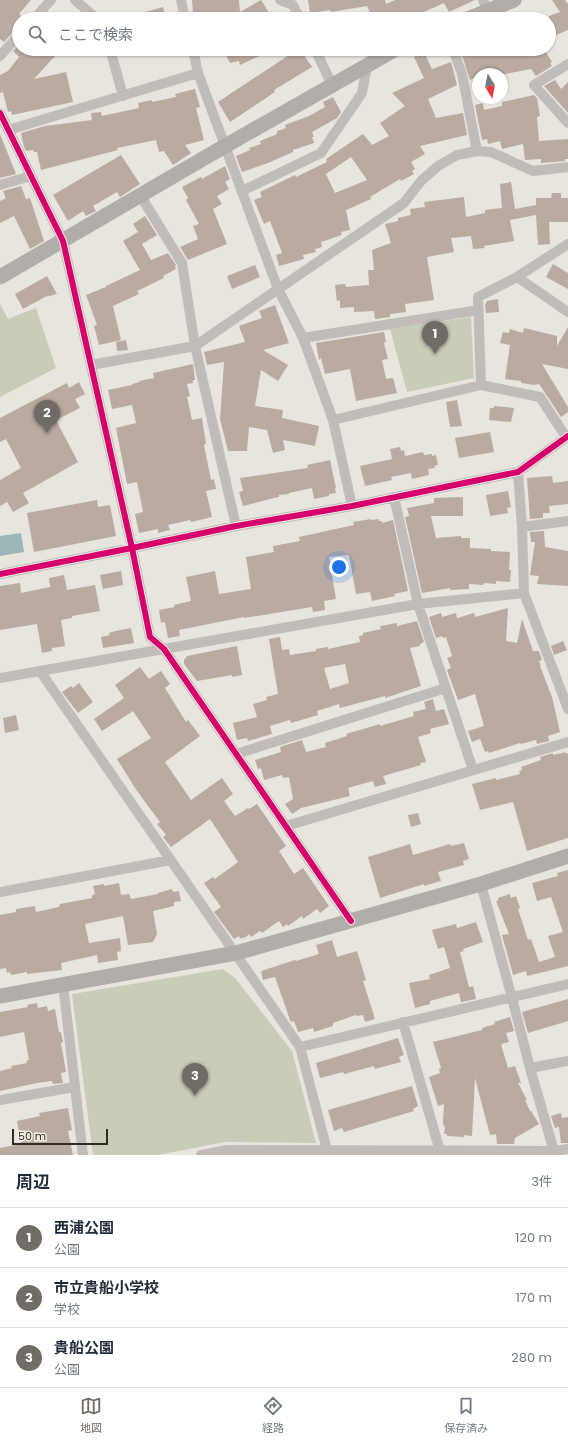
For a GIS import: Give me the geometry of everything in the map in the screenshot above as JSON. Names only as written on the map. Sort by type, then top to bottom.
[{"type":"street","points":[[40,12],[51,0]]},
{"type":"street","points":[[76,0],[89,12]]},
{"type":"street","points":[[181,0],[184,12]]},
{"type":"street","points":[[280,0],[293,5],[296,12]]},
{"type":"street","points":[[476,12],[485,5],[514,0]]},
{"type":"street","points":[[0,56],[12,43]]},
{"type":"street","points":[[112,56],[123,96]]},
{"type":"street","points":[[194,56],[198,73],[278,289],[303,338],[334,420],[352,506]]},
{"type":"street","points":[[317,56],[332,86]]},
{"type":"street","points":[[0,278],[225,146],[384,56]]},
{"type":"street","points":[[456,56],[462,74],[477,151]]},
{"type":"street","points":[[568,64],[534,85],[568,123]]},
{"type":"street","points":[[242,192],[321,153],[362,93],[367,66]]},
{"type":"street","points":[[8,130],[198,73]]},
{"type":"street","points":[[0,113],[63,240],[132,548],[150,637],[164,649],[351,921]]},
{"type":"street","points":[[91,365],[195,346],[404,203],[421,181],[438,166],[457,155],[477,151],[491,152],[533,171],[568,167]]},
{"type":"street","points":[[0,185],[31,176]]},
{"type":"street","points":[[140,196],[182,263],[195,346],[236,526]]},
{"type":"street","points":[[481,385],[478,297],[517,277],[568,244]]},
{"type":"street","points":[[517,277],[568,312]]},
{"type":"street","points":[[303,338],[479,310]]},
{"type":"street","points":[[0,574],[236,526],[352,506],[518,472],[567,436],[540,397],[481,385],[334,420]]},
{"type":"street","points":[[518,472],[522,527],[524,592],[568,709]]},
{"type":"street","points":[[394,497],[418,604],[473,770]]},
{"type":"street","points":[[522,527],[568,521]]},
{"type":"street","points":[[0,678],[418,604],[524,592]]},
{"type":"street","points":[[40,671],[300,1047],[326,1152]]},
{"type":"street","points":[[236,754],[446,688]]},
{"type":"street","points":[[286,826],[568,742]]},
{"type":"street","points":[[0,996],[236,953],[481,884],[568,856]]},
{"type":"street","points":[[0,892],[171,860]]},
{"type":"street","points":[[481,884],[530,1068],[555,1153]]},
{"type":"street","points":[[63,984],[83,1155]]},
{"type":"street","points":[[300,1047],[568,984]]},
{"type":"street","points":[[403,1022],[440,1151]]},
{"type":"street","points":[[530,1068],[568,1061]]},
{"type":"street","points":[[0,1100],[75,1087]]},
{"type":"street","points":[[201,1155],[227,1150],[414,1153],[440,1151],[555,1153],[568,1150]]},
{"type":"green space","points":[[0,304],[8,319],[36,308],[56,368],[0,397]]},
{"type":"green space","points":[[471,317],[474,378],[407,392],[390,329]]},
{"type":"green space","points":[[223,969],[236,979],[292,1051],[316,1143],[225,1142],[158,1155],[93,1155],[72,994]]},
{"type":"water","points":[[21,533],[24,552],[0,556],[0,536]]},
{"type":"building","points":[[0,0],[31,0],[21,12],[12,12],[12,33],[4,42],[0,39]]},
{"type":"building","points":[[192,0],[239,0],[240,12],[193,12]]},
{"type":"building","points":[[261,0],[269,12],[240,12]]},
{"type":"building","points":[[308,0],[385,0],[386,4],[395,0],[475,0],[449,12],[444,3],[424,12],[370,12],[367,6],[331,12],[330,10],[310,12]]},
{"type":"building","points":[[552,0],[565,0],[568,4],[568,30],[556,35],[556,13],[560,12]]},
{"type":"building","points":[[163,7],[164,12],[145,12]]},
{"type":"building","points":[[18,56],[55,56],[34,79],[66,72],[73,102],[12,115],[11,111],[8,112],[3,92],[0,93],[0,75],[8,71],[19,57]]},
{"type":"building","points":[[226,56],[259,56],[240,65],[239,61],[230,63]]},
{"type":"building","points":[[287,56],[305,56],[312,67],[274,90],[275,92],[230,122],[218,102]]},
{"type":"building","points":[[426,56],[432,69],[451,62],[457,85],[428,99],[436,118],[463,113],[467,135],[420,146],[425,154],[411,162],[415,169],[412,171],[414,174],[401,181],[400,179],[370,197],[371,199],[346,210],[350,230],[341,232],[342,235],[321,242],[322,247],[315,249],[316,252],[303,255],[304,259],[279,266],[276,255],[282,253],[270,221],[264,224],[254,200],[262,197],[260,192],[295,175],[296,177],[327,162],[326,159],[363,134],[372,145],[389,136],[380,123],[405,106],[392,93],[424,78],[414,57]],"holes":[[[351,157],[367,180],[335,193],[326,174]]]},
{"type":"building","points":[[462,56],[548,56],[552,62],[550,63],[552,66],[536,76],[531,69],[508,73],[508,68],[472,68],[472,79],[470,80]]},
{"type":"building","points":[[555,80],[561,89],[568,82],[568,113],[544,86]]},
{"type":"building","points":[[195,89],[200,107],[196,108],[204,140],[185,145],[191,153],[173,165],[164,151],[159,152],[156,140],[117,148],[118,150],[41,170],[37,152],[34,152],[33,150],[26,151],[24,147],[21,133],[45,126],[92,120],[91,113],[101,112],[102,116],[139,108],[138,103],[176,97],[175,94]]},
{"type":"building","points":[[534,95],[537,98],[540,116],[537,117],[539,141],[568,139],[568,159],[565,159],[565,161],[541,163],[541,159],[525,160],[523,144],[502,149],[500,141],[488,144],[487,139],[482,140],[475,105],[483,104],[484,110],[502,106],[502,104],[508,104],[508,101]]},
{"type":"building","points":[[333,97],[341,112],[337,118],[312,132],[314,143],[293,150],[293,152],[268,163],[242,172],[236,156],[250,150],[249,148],[261,144],[260,141],[275,135],[277,131],[286,128],[285,125],[309,116],[325,107],[323,102]]},
{"type":"building","points":[[0,134],[16,174],[0,178]]},
{"type":"building","points":[[121,155],[140,184],[120,197],[117,192],[93,206],[96,211],[86,216],[83,211],[68,221],[53,195]]},
{"type":"building","points":[[225,166],[230,179],[225,182],[229,189],[217,196],[222,204],[213,209],[227,244],[188,260],[180,247],[198,239],[193,226],[199,224],[186,200],[188,198],[182,187],[201,177],[202,179]]},
{"type":"building","points":[[511,182],[515,209],[536,205],[536,198],[551,198],[552,193],[561,193],[561,198],[568,198],[568,222],[549,222],[550,244],[538,245],[536,215],[510,220],[514,241],[484,246],[485,248],[473,249],[471,236],[451,238],[454,252],[427,257],[434,300],[405,304],[406,312],[390,314],[390,317],[375,319],[374,311],[354,312],[354,307],[340,308],[340,300],[337,301],[335,285],[345,284],[346,287],[369,285],[368,270],[374,270],[372,250],[391,243],[385,224],[398,221],[398,218],[411,215],[410,209],[425,207],[424,202],[464,197],[466,217],[485,213],[485,210],[502,208],[500,184]]},
{"type":"building","points":[[21,186],[26,199],[30,198],[44,241],[30,249],[14,216],[0,223],[0,201],[6,198],[3,191]]},
{"type":"building","points":[[145,216],[157,235],[142,244],[151,260],[168,253],[176,265],[176,269],[163,276],[164,278],[137,291],[139,294],[113,306],[121,340],[99,345],[94,326],[97,325],[86,295],[140,270],[123,241],[138,232],[133,224]]},
{"type":"building","points":[[553,264],[568,273],[568,289],[546,277]]},
{"type":"building","points":[[255,265],[260,277],[232,289],[227,276]]},
{"type":"building","points":[[47,276],[57,294],[45,297],[23,309],[15,294]]},
{"type":"building","points":[[498,299],[499,312],[486,313],[485,305],[487,301]]},
{"type":"building","points":[[275,305],[289,343],[263,350],[288,365],[278,381],[261,370],[255,406],[283,410],[282,418],[319,426],[315,446],[283,440],[285,450],[273,453],[267,430],[249,427],[247,451],[228,451],[220,419],[224,362],[207,365],[204,352],[245,342],[239,326],[262,318],[259,311]]},
{"type":"building","points":[[568,327],[568,369],[542,364],[568,407],[568,412],[561,417],[539,384],[534,385],[521,383],[521,381],[505,379],[510,345],[500,343],[503,332],[509,333],[510,329],[523,333],[524,328],[557,336],[557,346]]},
{"type":"building","points":[[384,332],[386,342],[384,343],[388,359],[382,360],[386,379],[393,378],[397,393],[356,401],[350,369],[325,374],[321,358],[319,360],[316,343]]},
{"type":"building","points":[[126,340],[128,350],[117,351],[116,342]]},
{"type":"building","points":[[193,364],[195,380],[193,380],[193,383],[187,384],[190,396],[187,397],[192,420],[202,418],[206,444],[204,445],[211,480],[214,479],[216,489],[206,491],[212,517],[168,525],[170,530],[158,533],[158,529],[139,533],[135,514],[143,512],[137,482],[127,484],[116,428],[136,423],[132,405],[112,409],[108,390],[132,385],[140,382],[139,381],[154,378],[153,373]]},
{"type":"building","points":[[79,382],[85,394],[75,399],[80,408],[56,420],[78,462],[23,493],[29,503],[13,512],[7,502],[0,506],[0,480],[21,468],[6,439],[0,442],[0,418],[67,383],[69,388]]},
{"type":"building","points":[[457,400],[462,426],[450,427],[446,402]]},
{"type":"building","points":[[494,406],[514,408],[511,422],[489,420],[490,408],[494,408]]},
{"type":"building","points":[[490,432],[494,452],[459,458],[455,438]]},
{"type":"building","points":[[400,447],[401,451],[404,450],[405,456],[423,452],[424,455],[436,455],[438,465],[434,466],[435,468],[428,469],[429,475],[412,479],[411,473],[391,477],[392,480],[365,486],[360,466],[392,459],[390,449]]},
{"type":"building","points":[[330,460],[336,493],[314,499],[312,488],[279,495],[279,497],[243,506],[239,492],[243,491],[240,478],[308,468],[307,465]]},
{"type":"building","points":[[552,476],[553,483],[568,481],[568,504],[549,506],[550,513],[543,513],[543,518],[530,519],[527,478]]},
{"type":"building","points":[[508,491],[511,507],[507,508],[508,513],[490,516],[486,495]]},
{"type":"building","points":[[463,497],[463,516],[431,516],[436,538],[461,536],[461,538],[470,538],[470,548],[510,552],[510,582],[496,581],[496,584],[484,583],[483,585],[469,584],[469,589],[450,590],[450,588],[422,593],[405,517],[409,516],[407,508],[434,503],[434,498]]},
{"type":"building","points":[[97,500],[98,507],[110,505],[116,536],[34,552],[27,513]]},
{"type":"building","points":[[379,519],[382,523],[393,520],[408,591],[394,594],[395,596],[372,601],[370,592],[356,594],[349,555],[329,557],[336,599],[324,601],[325,610],[313,612],[312,607],[244,617],[179,630],[180,636],[168,638],[165,622],[161,623],[159,610],[175,607],[174,605],[191,601],[186,577],[215,571],[219,594],[251,589],[246,557],[274,552],[273,546],[300,541],[299,537],[354,525],[353,522]]},
{"type":"building","points":[[544,531],[545,547],[568,551],[568,586],[537,584],[539,576],[530,575],[535,542],[531,542],[530,532]]},
{"type":"building","points":[[121,571],[123,585],[103,589],[100,575]]},
{"type":"building","points":[[64,575],[67,590],[95,585],[100,611],[72,616],[72,618],[61,620],[65,646],[52,648],[52,651],[42,653],[37,624],[0,630],[0,586],[20,583],[21,593],[50,587],[49,578]]},
{"type":"building","points":[[508,608],[506,641],[517,643],[522,619],[533,651],[539,651],[542,660],[539,661],[540,666],[552,697],[560,732],[548,736],[549,741],[537,744],[536,740],[520,743],[489,753],[488,751],[485,752],[480,739],[472,742],[468,731],[484,726],[475,694],[458,700],[447,670],[451,668],[447,658],[452,656],[446,637],[443,638],[442,636],[436,638],[429,617],[441,613],[442,617],[456,613],[457,618],[474,613],[475,617]]},
{"type":"building","points":[[417,621],[424,642],[420,644],[420,646],[410,648],[421,686],[385,698],[385,696],[340,708],[339,704],[317,711],[318,715],[291,723],[290,720],[270,726],[272,734],[248,741],[247,738],[237,740],[233,723],[257,717],[253,704],[267,700],[266,697],[278,694],[269,639],[280,637],[282,650],[289,649],[290,655],[360,642],[359,636],[363,635],[363,633],[381,629],[380,626],[397,623],[397,626]],"holes":[[[345,664],[349,683],[330,689],[324,668]]]},
{"type":"building","points":[[131,628],[134,643],[103,648],[101,637],[110,635],[109,633],[115,631]]},
{"type":"building","points":[[563,641],[567,650],[554,655],[551,646]]},
{"type":"building","points":[[237,646],[242,675],[232,677],[232,675],[197,681],[184,664],[184,660],[187,656]]},
{"type":"building","points":[[140,667],[149,679],[161,671],[170,684],[165,688],[186,722],[188,720],[200,736],[165,762],[191,800],[222,778],[233,794],[224,801],[235,816],[257,804],[286,846],[279,851],[294,874],[303,868],[329,906],[320,913],[317,909],[303,919],[302,916],[288,926],[287,924],[283,927],[279,921],[262,933],[260,931],[251,937],[249,934],[245,938],[244,937],[241,939],[239,936],[234,939],[214,912],[221,907],[204,883],[213,877],[215,879],[238,862],[210,819],[171,847],[163,837],[166,835],[157,824],[160,822],[137,791],[117,759],[151,738],[133,711],[102,731],[94,719],[124,698],[115,685]]},
{"type":"building","points":[[79,683],[93,702],[78,713],[62,692],[71,686],[73,688]]},
{"type":"building","points":[[433,699],[436,711],[444,709],[449,724],[430,729],[431,733],[418,737],[426,762],[420,763],[421,765],[383,776],[386,784],[375,787],[373,781],[348,788],[350,796],[301,808],[292,814],[285,804],[293,799],[289,777],[283,778],[282,775],[264,780],[261,768],[258,769],[255,760],[281,752],[280,747],[302,740],[306,752],[326,747],[325,743],[347,736],[346,734],[414,716],[413,712],[426,709],[424,702]]},
{"type":"building","points":[[16,715],[19,730],[5,733],[3,718]]},
{"type":"building","points":[[566,752],[566,754],[568,753],[568,838],[527,851],[513,802],[480,810],[472,784],[520,774],[519,771],[522,770],[521,767],[541,760],[540,757],[553,753],[553,755]]},
{"type":"building","points":[[418,813],[421,824],[411,827],[408,815]]},
{"type":"building","points":[[464,843],[469,859],[463,861],[464,865],[438,872],[441,881],[424,886],[424,884],[380,898],[368,857],[410,844],[413,855],[450,844],[451,846]]},
{"type":"building","points":[[568,870],[568,966],[527,976],[526,971],[513,975],[502,935],[509,934],[496,901],[498,901],[498,898],[510,894],[511,898],[516,896],[520,908],[518,909],[528,940],[531,939],[539,962],[555,957],[548,936],[563,932],[551,897],[537,901],[532,883],[558,876],[557,873]]},
{"type":"building","points":[[119,883],[121,895],[129,894],[131,899],[158,894],[172,889],[173,892],[179,891],[181,901],[174,902],[174,906],[153,911],[157,934],[153,942],[128,945],[123,916],[85,924],[89,943],[120,938],[121,951],[117,952],[118,960],[98,963],[97,955],[61,963],[62,970],[27,974],[27,972],[11,975],[10,972],[7,973],[6,968],[0,969],[0,915],[16,912],[16,909],[35,906],[36,912],[59,907],[60,904],[92,898],[92,895],[95,894],[93,886],[104,884],[104,886]]},
{"type":"building","points":[[476,922],[483,942],[463,949],[464,951],[460,952],[469,987],[473,986],[476,999],[461,1002],[459,993],[430,1001],[430,1004],[415,1008],[409,983],[430,979],[429,975],[450,968],[444,947],[438,949],[432,930],[456,924],[457,928]]},
{"type":"building","points":[[332,940],[337,957],[357,951],[366,980],[363,981],[375,1019],[365,1022],[363,1015],[356,1015],[333,1023],[333,1026],[314,1032],[313,1028],[298,1032],[294,1021],[291,1022],[290,1020],[275,977],[263,980],[261,971],[319,954],[316,945]]},
{"type":"building","points":[[568,999],[568,1021],[528,1033],[522,1012]]},
{"type":"building","points":[[37,1003],[38,1008],[47,1006],[48,1011],[55,1009],[59,1032],[61,1032],[63,1042],[61,1043],[66,1072],[61,1073],[63,1083],[53,1084],[52,1081],[0,1091],[0,1071],[12,1068],[11,1066],[27,1063],[26,1061],[29,1060],[24,1032],[0,1037],[0,1012],[28,1007],[27,1005]]},
{"type":"building","points":[[510,1017],[514,1031],[506,1033],[509,1042],[501,1044],[508,1068],[515,1066],[521,1083],[518,1083],[527,1100],[525,1100],[530,1111],[539,1124],[515,1138],[514,1144],[497,1144],[496,1134],[490,1135],[475,1078],[472,1136],[447,1136],[447,1134],[444,1134],[444,1104],[438,1106],[429,1077],[440,1073],[439,1069],[441,1068],[433,1042],[482,1030],[482,1028],[495,1024],[494,1022]]},
{"type":"building","points":[[398,1038],[404,1055],[399,1057],[401,1062],[375,1069],[374,1066],[344,1074],[343,1072],[320,1078],[316,1063]]},
{"type":"building","points":[[412,1086],[418,1106],[413,1109],[414,1111],[344,1132],[342,1128],[334,1131],[328,1110]]},
{"type":"building","points":[[68,1108],[72,1130],[68,1131],[73,1155],[0,1155],[0,1148],[21,1144],[17,1121],[40,1116],[39,1113]]},
{"type":"building","points":[[561,1113],[562,1118],[568,1117],[568,1143],[561,1143],[559,1127],[555,1128],[551,1116]]},
{"type":"cycle path","points":[[0,113],[63,241],[132,548],[150,637],[164,649],[351,921]]},
{"type":"cycle path","points":[[0,574],[236,526],[352,506],[518,472],[568,436]]},
{"type":"place","name":"西浦公園","points":[[435,354]]},
{"type":"place","name":"市立貴船小学校","points":[[47,433]]},
{"type":"place","name":"貴船公園","points":[[195,1096]]}]
